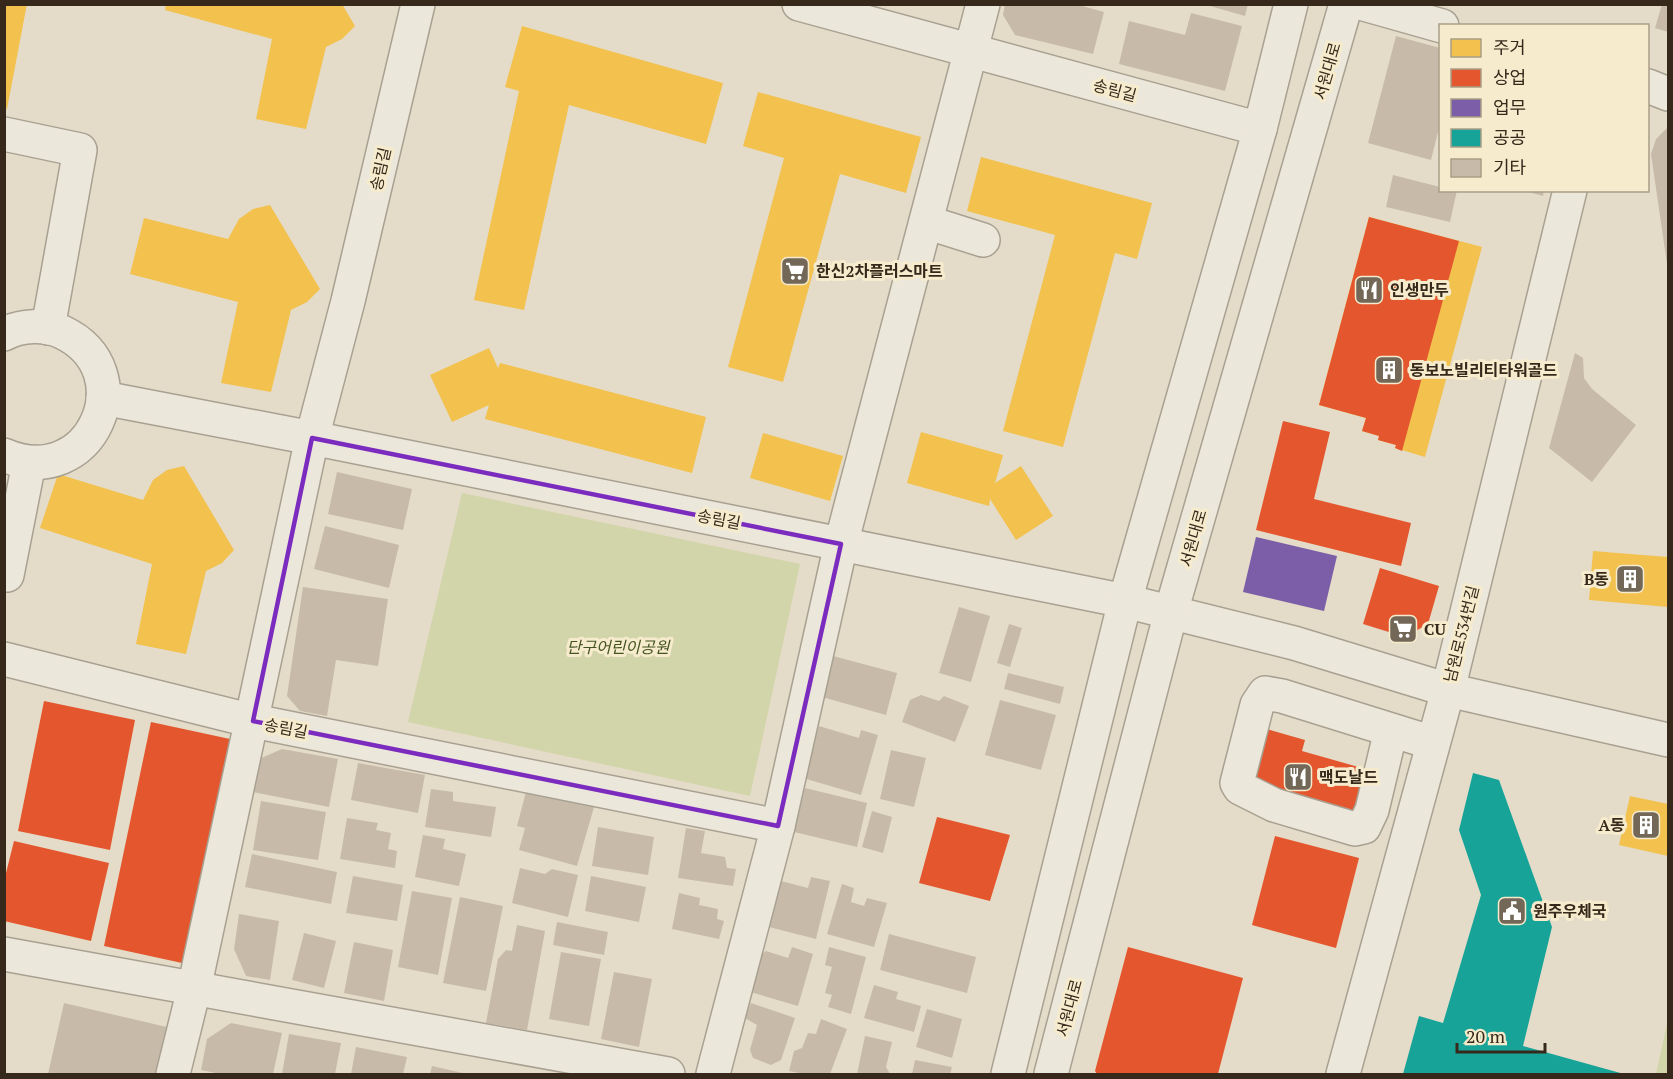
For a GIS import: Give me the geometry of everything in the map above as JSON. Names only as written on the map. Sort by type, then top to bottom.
[{"type":"street","name":"송림길","points":[[173,1074],[253,721],[312,438],[351,289],[418,4]]},
{"type":"street","name":"송림길","points":[[799,4],[1260,129]]},
{"type":"street","points":[[713,1074],[778,826],[841,544],[983,4]]},
{"type":"street","points":[[1008,1074],[1125,601],[1260,129],[1291,4]]},
{"type":"street","name":"서원대로","points":[[1051,1074],[1171,612],[1346,4]]},
{"type":"street","points":[[1364,4],[1439,25]]},
{"type":"street","points":[[1649,87],[1668,94]]},
{"type":"street","points":[[4,134],[80,150],[48,328]]},
{"type":"street","name":"남원로534번길","points":[[1344,1074],[1448,690],[1570,192]]},
{"type":"street","points":[[926,222],[983,240]]},
{"type":"street","points":[[4,334],[32,326],[54,328],[73,338],[90,352],[100,371],[103,398],[102,414],[91,435],[74,452],[52,461],[16,459],[7,575]]},
{"type":"street","points":[[103,398],[312,438]]},
{"type":"street","name":"송림길","points":[[312,438],[1125,601],[1294,643],[1448,690],[1668,740]]},
{"type":"street","name":"송림길","points":[[4,659],[253,721],[778,826]]},
{"type":"street","points":[[1391,730],[1369,820],[1364,827],[1355,829],[1274,805],[1240,788],[1237,783],[1257,705],[1266,693],[1391,730],[1433,743]]},
{"type":"street","points":[[4,954],[668,1074]]},
{"type":"highlighted area","points":[[312,438],[841,544],[778,826],[253,721]]},
{"type":"green space","name":"단구어린이공원","points":[[462,493],[800,564],[750,796],[408,722]]},
{"type":"green space","points":[[1668,1019],[1668,1074],[1656,1074]]},
{"type":"building: 주거","points":[[4,4],[27,4],[7,109],[4,108]]},
{"type":"building: 주거","points":[[166,4],[342,4],[355,26],[342,39],[326,47],[306,129],[256,119],[272,39],[165,10]]},
{"type":"building: 주거","points":[[522,26],[723,83],[706,144],[569,105],[524,310],[474,300],[519,91],[505,87]]},
{"type":"building: 주거","points":[[758,92],[921,137],[906,193],[840,174],[783,382],[728,367],[784,158],[743,146]]},
{"type":"building: 주거","points":[[981,157],[1152,203],[1137,259],[1115,253],[1063,447],[1003,431],[1055,235],[967,211]]},
{"type":"building: 주거","points":[[270,205],[320,289],[307,302],[291,310],[271,392],[221,383],[238,302],[130,274],[144,218],[228,239],[239,219],[253,209]]},
{"type":"building: 주거","name":"동보노빌리티타워골드","points":[[1369,217],[1482,247],[1425,457],[1395,448],[1396,445],[1378,440],[1379,436],[1362,431],[1366,418],[1319,405]]},
{"type":"building: 주거","points":[[489,348],[498,368],[500,363],[706,417],[692,473],[485,419],[489,405],[452,422],[430,375]]},
{"type":"building: 주거","points":[[921,432],[1003,455],[995,483],[1021,466],[1053,516],[1016,540],[990,499],[989,506],[907,483]]},
{"type":"building: 주거","points":[[763,433],[843,456],[830,501],[750,478]]},
{"type":"building: 주거","points":[[184,466],[234,550],[222,563],[206,571],[186,654],[136,644],[152,564],[40,528],[58,474],[143,500],[153,480],[167,470]]},
{"type":"building: 주거","name":"B동","points":[[1593,551],[1668,557],[1668,607],[1589,600]]},
{"type":"building: 주거","name":"A동","points":[[1630,796],[1668,804],[1668,856],[1619,845]]},
{"type":"building: 상업","name":"동보노빌리티타워골드","points":[[1369,217],[1459,241],[1402,451],[1395,448],[1396,445],[1378,440],[1379,436],[1362,431],[1366,418],[1319,405]]},
{"type":"building: 상업","points":[[1283,421],[1330,432],[1314,499],[1411,523],[1401,566],[1256,530]]},
{"type":"building: 상업","points":[[1380,568],[1439,586],[1428,624],[1405,637],[1363,624]]},
{"type":"building: 상업","points":[[44,701],[135,720],[110,850],[18,831]]},
{"type":"building: 상업","points":[[151,722],[230,739],[182,963],[104,946]]},
{"type":"building: 상업","points":[[1263,728],[1305,740],[1302,751],[1369,770],[1359,806],[1352,813],[1247,786]]},
{"type":"building: 상업","points":[[937,817],[1010,835],[990,901],[919,883]]},
{"type":"building: 상업","points":[[1275,836],[1359,858],[1336,948],[1252,925]]},
{"type":"building: 상업","points":[[14,841],[109,863],[91,941],[4,921],[4,881]]},
{"type":"building: 상업","points":[[1128,947],[1243,978],[1218,1074],[1097,1074],[1095,1071]]},
{"type":"building: 업무","points":[[1256,537],[1337,556],[1324,611],[1243,592]]},
{"type":"building: 공공","name":"원주우체국","points":[[1473,773],[1499,780],[1552,927],[1523,1046],[1624,1074],[1403,1074],[1419,1016],[1443,1023],[1481,895],[1459,830]]},
{"type":"building: 기타","points":[[1005,4],[1075,4],[1104,12],[1093,54],[1015,35],[1003,15]]},
{"type":"building: 기타","points":[[1203,4],[1248,4],[1245,16]]},
{"type":"building: 기타","points":[[1662,4],[1668,4],[1668,32],[1655,28]]},
{"type":"building: 기타","points":[[1191,13],[1242,26],[1225,91],[1119,64],[1129,21],[1185,35]]},
{"type":"building: 기타","points":[[1396,36],[1439,48],[1439,128],[1431,160],[1368,143]]},
{"type":"building: 기타","points":[[1668,127],[1667,264],[1651,154],[1656,139]]},
{"type":"building: 기타","points":[[1393,175],[1439,187],[1439,192],[1457,192],[1450,222],[1386,207]]},
{"type":"building: 기타","points":[[1529,192],[1544,192],[1543,196]]},
{"type":"building: 기타","points":[[1575,353],[1583,358],[1584,378],[1592,389],[1636,425],[1592,482],[1549,448]]},
{"type":"building: 기타","points":[[337,472],[412,489],[403,530],[328,514]]},
{"type":"building: 기타","points":[[325,526],[399,545],[389,588],[314,569]]},
{"type":"building: 기타","points":[[303,587],[388,599],[378,666],[336,660],[327,716],[300,711],[287,696]]},
{"type":"building: 기타","points":[[959,607],[990,616],[971,682],[939,673]]},
{"type":"building: 기타","points":[[1009,624],[1022,628],[1010,667],[997,663]]},
{"type":"building: 기타","points":[[833,656],[897,673],[886,715],[822,697]]},
{"type":"building: 기타","points":[[1008,673],[1064,687],[1060,704],[1004,689]]},
{"type":"building: 기타","points":[[921,695],[939,701],[944,696],[969,706],[955,742],[902,722],[910,700]]},
{"type":"building: 기타","points":[[1000,700],[1056,715],[1041,770],[985,755]]},
{"type":"building: 기타","points":[[819,726],[859,738],[861,730],[878,735],[861,795],[803,778]]},
{"type":"building: 기타","points":[[282,749],[338,759],[329,807],[253,792],[259,759]]},
{"type":"building: 기타","points":[[891,750],[926,758],[914,807],[880,799]]},
{"type":"building: 기타","points":[[358,763],[425,775],[418,813],[351,800]]},
{"type":"building: 기타","points":[[527,788],[594,807],[577,866],[519,850],[525,828],[517,826]]},
{"type":"building: 기타","points":[[805,788],[867,803],[857,847],[794,832]]},
{"type":"building: 기타","points":[[431,789],[453,792],[453,801],[496,807],[491,837],[425,827]]},
{"type":"building: 기타","points":[[261,801],[326,812],[318,860],[253,850]]},
{"type":"building: 기타","points":[[872,811],[892,817],[883,853],[862,847]]},
{"type":"building: 기타","points":[[347,818],[378,823],[376,830],[391,833],[388,849],[397,851],[395,868],[340,859]]},
{"type":"building: 기타","points":[[598,827],[654,837],[648,875],[592,866]]},
{"type":"building: 기타","points":[[686,828],[705,831],[701,853],[725,857],[727,868],[736,869],[733,886],[678,878]]},
{"type":"building: 기타","points":[[423,835],[445,839],[443,849],[466,854],[459,886],[415,877]]},
{"type":"building: 기타","points":[[252,854],[337,872],[331,904],[245,887]]},
{"type":"building: 기타","points":[[520,868],[545,874],[552,869],[578,875],[568,917],[512,903]]},
{"type":"building: 기타","points":[[353,876],[403,885],[397,921],[346,913]]},
{"type":"building: 기타","points":[[591,876],[646,887],[639,922],[585,911]]},
{"type":"building: 기타","points":[[811,877],[830,881],[816,939],[769,927],[781,881],[808,888]]},
{"type":"building: 기타","points":[[842,884],[854,888],[851,902],[864,906],[867,898],[887,903],[874,947],[827,934]]},
{"type":"building: 기타","points":[[412,891],[452,898],[438,975],[398,967]]},
{"type":"building: 기타","points":[[679,893],[700,898],[699,905],[718,909],[717,919],[724,921],[719,939],[672,929]]},
{"type":"building: 기타","points":[[460,897],[503,906],[486,991],[443,983]]},
{"type":"building: 기타","points":[[239,914],[279,921],[270,980],[246,976],[234,949]]},
{"type":"building: 기타","points":[[557,922],[608,932],[604,955],[553,945]]},
{"type":"building: 기타","points":[[517,925],[545,931],[527,1030],[486,1023],[498,959],[506,950],[512,951]]},
{"type":"building: 기타","points":[[304,933],[336,941],[324,988],[292,980]]},
{"type":"building: 기타","points":[[889,934],[976,957],[967,993],[880,970]]},
{"type":"building: 기타","points":[[354,942],[393,950],[384,1001],[344,993]]},
{"type":"building: 기타","points":[[792,947],[813,954],[798,1006],[747,991],[756,958],[766,951],[788,958]]},
{"type":"building: 기타","points":[[829,947],[866,957],[851,1014],[828,1007],[832,995],[825,993],[832,967],[825,965]]},
{"type":"building: 기타","points":[[561,952],[601,959],[589,1026],[549,1019]]},
{"type":"building: 기타","points":[[614,972],[652,979],[639,1047],[601,1039]]},
{"type":"building: 기타","points":[[874,985],[898,992],[896,999],[921,1006],[914,1032],[864,1018]]},
{"type":"building: 기타","points":[[64,1003],[171,1028],[161,1074],[48,1074]]},
{"type":"building: 기타","points":[[751,1003],[795,1018],[781,1060],[771,1065],[753,1058],[750,1050],[757,1025],[745,1018]]},
{"type":"building: 기타","points":[[927,1009],[962,1019],[952,1058],[916,1047]]},
{"type":"building: 기타","points":[[821,1019],[847,1029],[830,1074],[804,1074],[789,1071],[794,1051],[802,1048],[808,1033],[816,1034]]},
{"type":"building: 기타","points":[[231,1023],[282,1033],[273,1074],[220,1074],[201,1070],[207,1039]]},
{"type":"building: 기타","points":[[289,1034],[341,1043],[335,1074],[282,1074]]},
{"type":"building: 기타","points":[[865,1036],[892,1042],[886,1067],[890,1074],[857,1074]]},
{"type":"building: 기타","points":[[356,1047],[407,1057],[403,1074],[351,1074]]},
{"type":"building: 기타","points":[[915,1060],[952,1067],[950,1074],[912,1074]]},
{"type":"building: 기타","points":[[432,1066],[467,1074],[430,1074]]},
{"type":"place","name":"한신2차플러스마트","points":[[795,271]]},
{"type":"place","name":"인생만두","points":[[1369,290]]},
{"type":"place","name":"동보노빌리티타워골드","points":[[1389,370]]},
{"type":"place","name":"B동","points":[[1630,579]]},
{"type":"place","name":"CU","points":[[1403,629]]},
{"type":"place","name":"맥도날드","points":[[1298,777]]},
{"type":"place","name":"A동","points":[[1646,825]]},
{"type":"place","name":"원주우체국","points":[[1512,911]]}]
